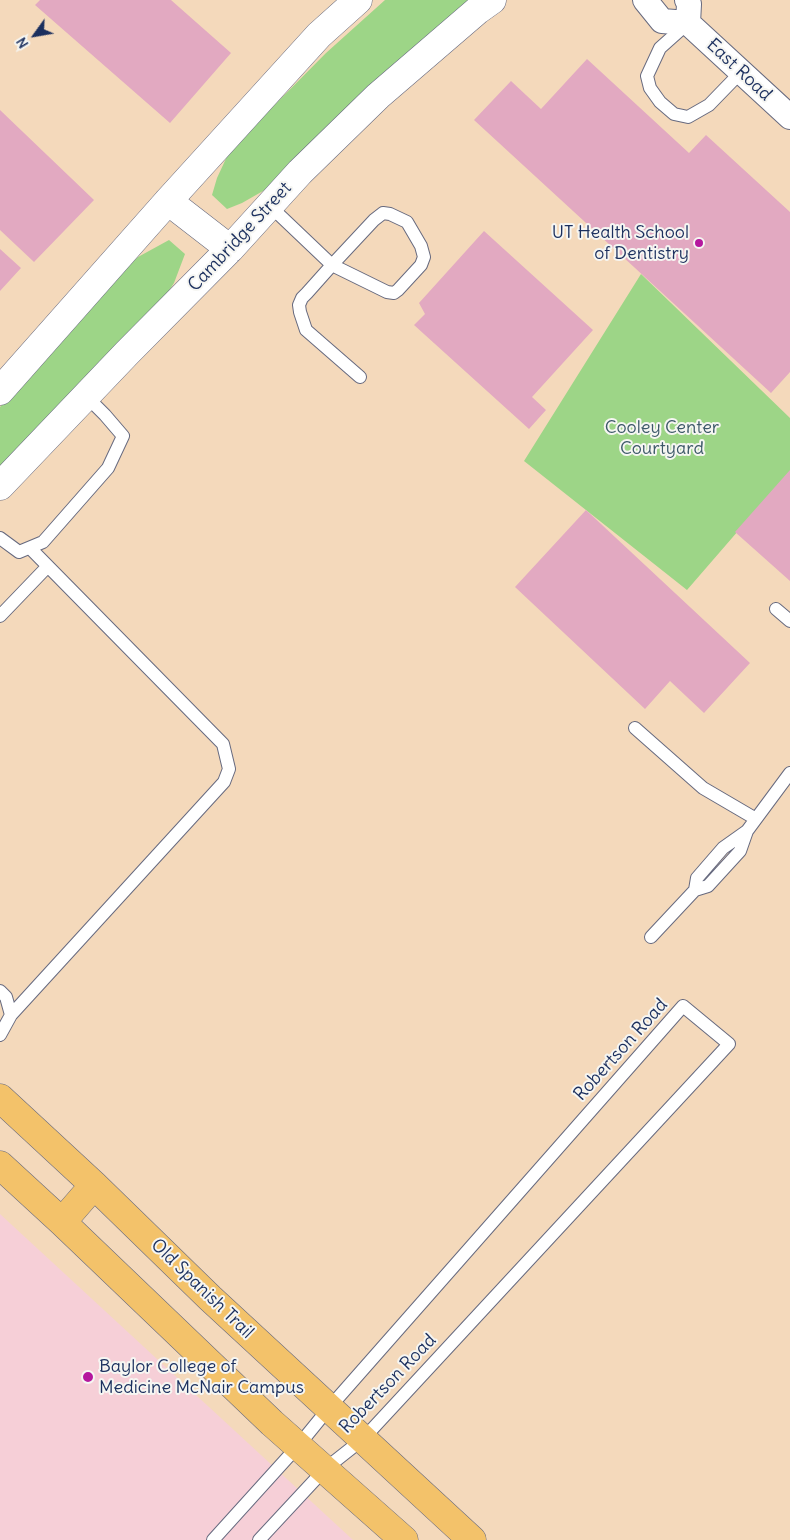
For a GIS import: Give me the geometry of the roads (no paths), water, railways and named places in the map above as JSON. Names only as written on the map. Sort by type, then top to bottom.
[{"type":"main road","name":"Old Spanish Trail","points":[[0,1098],[94,1185],[210,1298],[472,1540]]},
{"type":"main road","points":[[0,1165],[265,1416],[404,1540]]},
{"type":"main road","points":[[62,1222],[94,1185]]},
{"type":"street","points":[[0,391],[168,201],[319,35],[358,0]]},
{"type":"street","name":"Cambridge Street","points":[[0,486],[127,352],[230,249],[300,172],[378,96],[492,0]]},
{"type":"street","points":[[645,0],[662,21],[688,24],[689,4],[687,0]]},
{"type":"street","name":"East Road","points":[[688,24],[790,117]]},
{"type":"street","points":[[168,201],[230,249]]},
{"type":"lane","points":[[688,24],[660,48],[647,76],[650,88],[660,102],[674,114],[688,117],[709,105],[741,72]]},
{"type":"lane","points":[[270,206],[332,265],[387,292],[394,293],[398,290],[421,265],[424,257],[421,246],[408,222],[383,212],[374,220],[332,265],[302,298],[299,305],[306,330],[360,377]]},
{"type":"lane","points":[[0,538],[19,552],[43,542],[108,468],[123,436],[105,414],[86,396]]},
{"type":"lane","points":[[0,1035],[11,1015],[224,782],[229,768],[224,744],[30,548]]},
{"type":"lane","points":[[0,616],[48,566]]},
{"type":"lane","points":[[776,609],[790,621]]},
{"type":"lane","points":[[635,728],[703,788],[756,819]]},
{"type":"lane","points":[[651,937],[696,890],[697,878],[723,848],[747,831],[790,773]]},
{"type":"lane","points":[[0,991],[6,998],[11,1015]]},
{"type":"lane","name":"Robertson Road","points":[[213,1540],[298,1446],[329,1408],[683,1006],[730,1044],[363,1439],[325,1469],[259,1540]]},
{"type":"place","name":"UT Health School of Dentistry","points":[[699,243]]},
{"type":"place","name":"Baylor College of Medicine McNair Campus","points":[[88,1377]]},
{"type":"park label","name":"Cooley Center Courtyard","points":[[662,438]]}]
